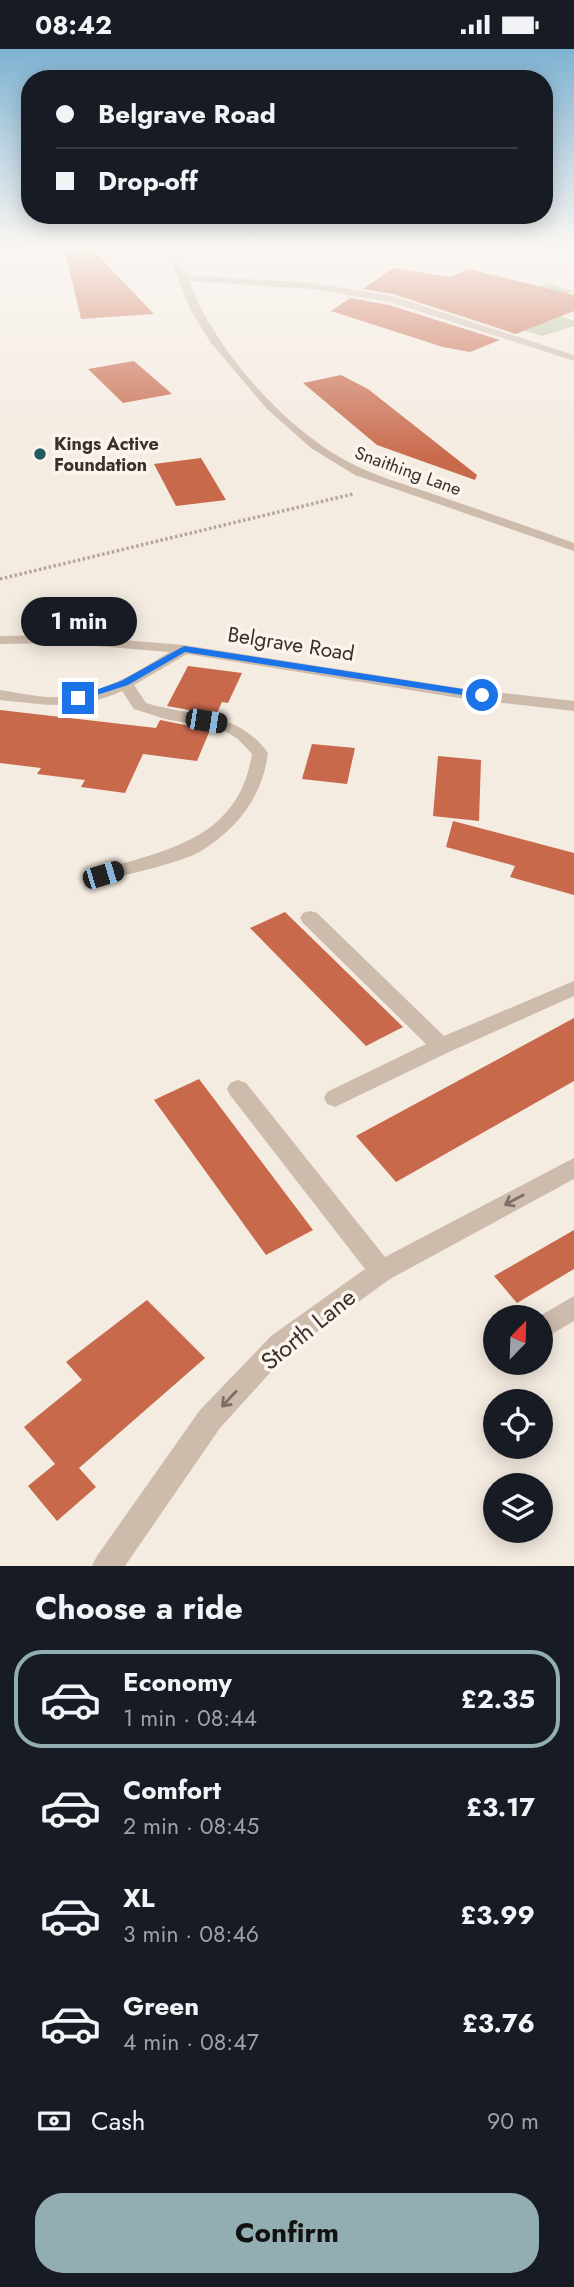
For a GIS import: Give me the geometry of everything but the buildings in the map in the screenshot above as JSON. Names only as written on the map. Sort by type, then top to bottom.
[{"type":"street","name":"Snaithing Lane","points":[[199,319],[219,348],[299,433],[338,463],[574,547]]},
{"type":"street","points":[[453,319],[574,358]]},
{"type":"street","name":"Belgrave Road","points":[[3,636],[184,649],[459,693],[574,706]]},
{"type":"street","points":[[0,695],[62,702],[124,683],[184,649]]},
{"type":"street","points":[[103,875],[193,848],[240,810],[257,773],[260,753],[244,736],[226,725],[165,715],[140,706],[124,683]]},
{"type":"street","points":[[310,918],[441,1046]]},
{"type":"street","points":[[335,1098],[441,1046],[574,988]]},
{"type":"street","points":[[238,1090],[381,1271]]},
{"type":"street","name":"Storth Lane","points":[[107,1566],[211,1419],[280,1344],[381,1271],[574,1168]]},
{"type":"street","points":[[553,1321],[574,1307]]},
{"type":"path","points":[[0,579],[394,485]]},
{"type":"green space","points":[[486,319],[574,321],[574,326],[542,336]]},
{"type":"place","name":"Kings Active Foundation","points":[[40,454]]},
{"type":"route","points":[[78,698],[124,683],[157,667],[184,649],[482,695]]}]
